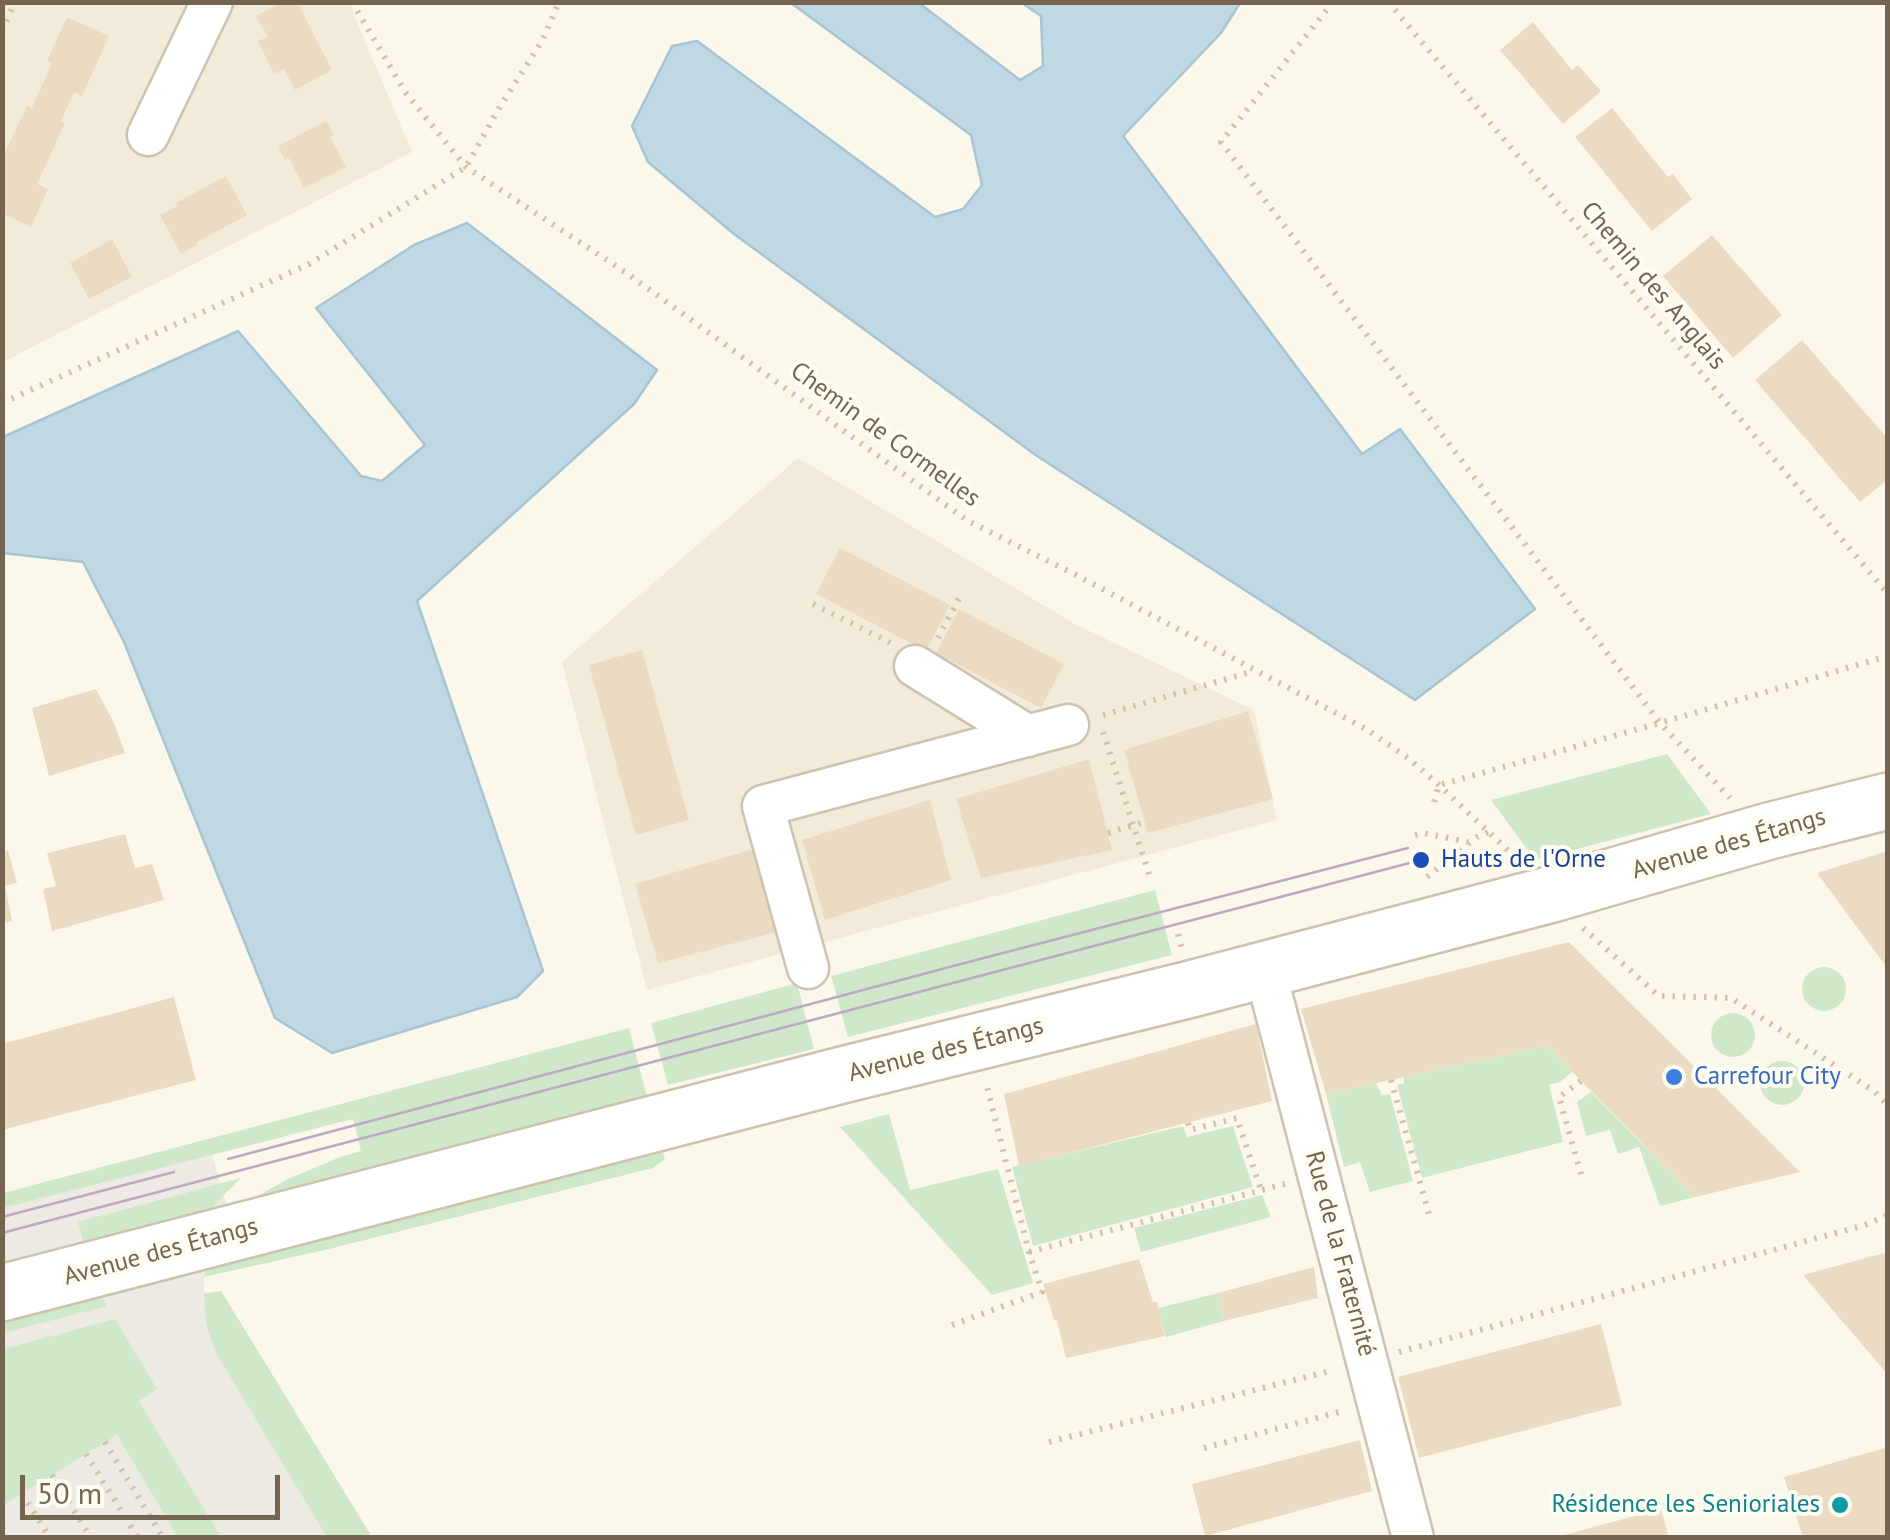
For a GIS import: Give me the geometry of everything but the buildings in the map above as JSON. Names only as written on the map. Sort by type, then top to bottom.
[{"type":"street","points":[[148,135],[212,2]]},
{"type":"street","points":[[925,656],[1028,736]]},
{"type":"street","points":[[808,968],[763,806],[1068,725]]},
{"type":"street","name":"Avenue des Étangs","points":[[2,1294],[842,1075],[1265,970],[1888,801]]},
{"type":"street","name":"Rue de la Fraternité","points":[[1265,970],[1413,1538]]},
{"type":"path","points":[[2,31],[15,2]]},
{"type":"path","name":"Chemin de Cormelles","points":[[352,2],[405,92],[466,167],[628,274],[968,521],[1366,729],[1408,758],[1522,863]]},
{"type":"path","points":[[2,403],[309,264],[466,167],[542,40],[559,2]]},
{"type":"path","points":[[1333,2],[1222,142],[1660,724],[1738,806]]},
{"type":"path","name":"Chemin des Anglais","points":[[1388,2],[1888,594]]},
{"type":"path","points":[[925,656],[960,598]]},
{"type":"path","points":[[1434,802],[1439,785],[1888,656]]},
{"type":"path","points":[[1150,877],[1098,717],[1256,670]]},
{"type":"path","points":[[1108,834],[1144,822]]},
{"type":"path","points":[[1415,835],[1423,832],[1470,842]]},
{"type":"path","points":[[1427,876],[1477,836],[1489,832]]},
{"type":"path","points":[[1572,918],[1659,996],[1731,998],[1874,1090],[1888,1105]]},
{"type":"path","points":[[952,1325],[1042,1292],[984,1077]]},
{"type":"path","points":[[1391,1080],[1431,1221]]},
{"type":"path","points":[[1581,1081],[1559,1097],[1583,1181]]},
{"type":"path","points":[[1188,1122],[1190,1130],[1237,1118],[1261,1190]]},
{"type":"path","points":[[1029,1252],[1292,1182]]},
{"type":"path","points":[[1049,1442],[1368,1361],[1865,1225],[1888,1215]]},
{"type":"path","points":[[1204,1448],[1378,1402]]},
{"type":"path","points":[[105,1442],[163,1538]]},
{"type":"path","points":[[86,1454],[138,1538]]},
{"type":"path","points":[[52,1475],[92,1538]]},
{"type":"path","points":[[22,1494],[50,1538]]},
{"type":"path","points":[[2,1528],[8,1538]]},
{"type":"shaded area","points":[[3,3],[349,3],[412,152],[3,362]]},
{"type":"shaded area","points":[[798,458],[1075,624],[1254,710],[1277,820],[647,990],[562,662]]},
{"type":"shaded area","points":[[212,1153],[230,1218],[204,1277],[204,1293],[221,1291],[372,1537],[3,1538],[3,1208]]},
{"type":"green space","points":[[1667,754],[1711,814],[1535,860],[1491,800]]},
{"type":"green space","points":[[1155,890],[1172,955],[848,1037],[831,976]]},
{"type":"green space","points":[[1824,967],[1839,974],[1846,989],[1839,1004],[1824,1011],[1809,1004],[1802,989],[1809,974]]},
{"type":"green space","points":[[797,983],[814,1049],[668,1085],[651,1023]]},
{"type":"green space","points":[[1733,1013],[1749,1019],[1755,1035],[1749,1051],[1733,1057],[1717,1051],[1711,1035],[1717,1019]]},
{"type":"green space","points":[[629,1028],[650,1108],[241,1205],[288,1179],[361,1151],[353,1119],[3,1208],[3,1193]]},
{"type":"green space","points":[[1547,1046],[1572,1072],[1549,1085],[1563,1142],[1422,1178],[1397,1085],[1404,1083],[1404,1077]]},
{"type":"green space","points":[[1782,1061],[1798,1067],[1804,1083],[1798,1099],[1782,1105],[1766,1099],[1760,1083],[1766,1067]]},
{"type":"green space","points":[[1376,1083],[1382,1095],[1390,1094],[1413,1181],[1370,1192],[1360,1162],[1344,1167],[1326,1094]]},
{"type":"green space","points":[[1591,1092],[1695,1197],[1660,1206],[1639,1147],[1618,1154],[1610,1130],[1586,1136],[1577,1102]]},
{"type":"green space","points":[[889,1114],[910,1190],[998,1169],[1033,1283],[992,1295],[840,1127]]},
{"type":"green space","points":[[1183,1126],[1187,1137],[1233,1126],[1253,1187],[1033,1246],[1012,1167]]},
{"type":"green space","points":[[660,1142],[665,1159],[653,1168],[204,1277],[211,1254]]},
{"type":"green space","points":[[241,1178],[208,1216],[87,1255],[78,1222]]},
{"type":"green space","points":[[1262,1195],[1271,1217],[1141,1252],[1134,1228]]},
{"type":"green space","points":[[93,1283],[107,1306],[3,1333],[3,1308]]},
{"type":"green space","points":[[221,1291],[372,1537],[327,1537],[216,1353],[206,1324],[204,1294]]},
{"type":"green space","points":[[1218,1293],[1224,1321],[1166,1337],[1158,1308]]},
{"type":"green space","points":[[115,1319],[157,1389],[139,1401],[221,1537],[178,1537],[117,1435],[3,1505],[3,1349]]},
{"type":"water","points":[[791,3],[919,3],[1020,80],[1043,66],[1041,16],[1022,3],[1240,3],[1221,33],[1123,136],[1362,454],[1400,429],[1535,609],[1415,700],[1037,456],[734,234],[648,162],[632,126],[672,46],[697,41],[935,217],[963,209],[982,185],[971,135]]},
{"type":"water","points":[[467,223],[657,370],[634,404],[417,601],[543,971],[517,997],[332,1053],[275,1018],[124,642],[83,562],[3,553],[3,437],[238,331],[361,476],[382,481],[425,445],[316,308],[414,245]]},
{"type":"tram line","points":[[228,1159],[1408,848]]},
{"type":"tram line","points":[[2,1233],[1421,860]]},
{"type":"tram line","points":[[2,1217],[174,1172]]},
{"type":"place","name":"Hauts de l'Orne","points":[[1421,860]]},
{"type":"place","name":"Carrefour City","points":[[1674,1077]]},
{"type":"place","name":"Résidence les Senioriales","points":[[1840,1505]]}]
